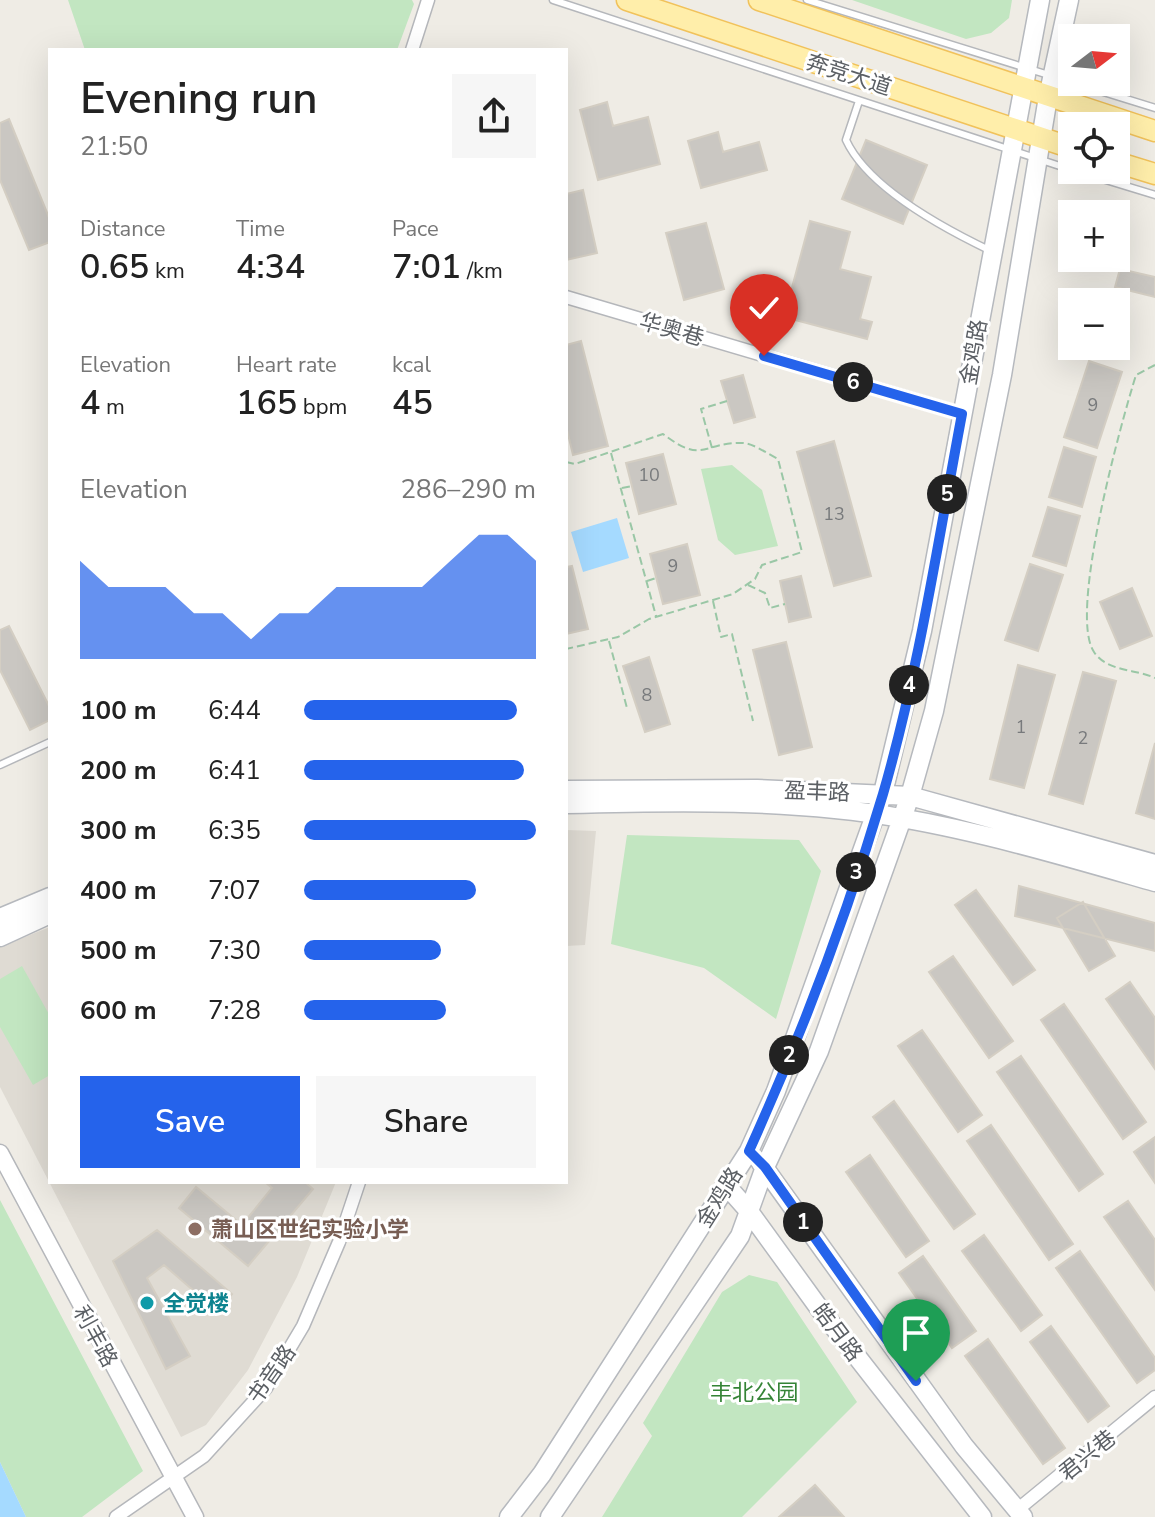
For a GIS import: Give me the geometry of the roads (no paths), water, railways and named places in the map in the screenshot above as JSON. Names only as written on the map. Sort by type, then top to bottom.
[{"type":"main road","name":"奔竞大道","points":[[627,0],[1012,139],[1041,138],[1058,143]]},
{"type":"main road","name":"奔竞大道","points":[[759,0],[1023,90],[1050,86],[1155,131]]},
{"type":"main road","name":"金鸡路","points":[[509,1517],[542,1474],[725,1184],[749,1151],[776,1091],[883,793],[922,631],[1040,0]]},
{"type":"main road","name":"金鸡路","points":[[556,1514],[740,1236],[765,1167],[819,1051],[910,796],[934,711],[1002,375],[1050,86],[1069,0]]},
{"type":"main road","points":[[1130,166],[1155,174]]},
{"type":"main road","name":"盈丰路","points":[[568,790],[639,788],[910,796],[1155,864]]},
{"type":"main road","name":"盈丰路","points":[[568,804],[760,804],[875,814],[1042,849],[1155,882]]},
{"type":"main road","points":[[0,918],[48,898]]},
{"type":"main road","points":[[0,937],[48,915]]},
{"type":"main road","name":"皓月路","points":[[749,1151],[765,1167],[946,1422],[1020,1514]]},
{"type":"main road","name":"皓月路","points":[[725,1184],[982,1517]]},
{"type":"street","points":[[413,48],[428,0]]},
{"type":"street","name":"华奥巷","points":[[568,298],[962,414]]},
{"type":"street","name":"利丰路","points":[[0,1153],[195,1517]]},
{"type":"street","name":"书音路","points":[[116,1517],[204,1456],[266,1388],[303,1326],[339,1242],[358,1184]]},
{"type":"street","name":"君兴巷","points":[[1020,1514],[1155,1397]]},
{"type":"lane","points":[[553,0],[859,101],[1012,139],[1037,159],[1058,166]]},
{"type":"lane","points":[[807,0],[1027,67],[1050,86],[1155,108]]},
{"type":"lane","points":[[859,101],[846,140],[854,157],[931,223],[991,251]]},
{"type":"lane","points":[[1118,184],[1155,195]]},
{"type":"lane","points":[[0,765],[48,743]]},
{"type":"water","points":[[617,518],[629,558],[583,572],[571,532]]},
{"type":"water","points":[[0,1462],[26,1517],[0,1517]]},
{"type":"place","name":"萧山区世纪实验小学","points":[[195,1229]]},
{"type":"place","name":"全觉楼","points":[[147,1303]]},
{"type":"park label","name":"丰北公园","points":[[754,1392]]}]
